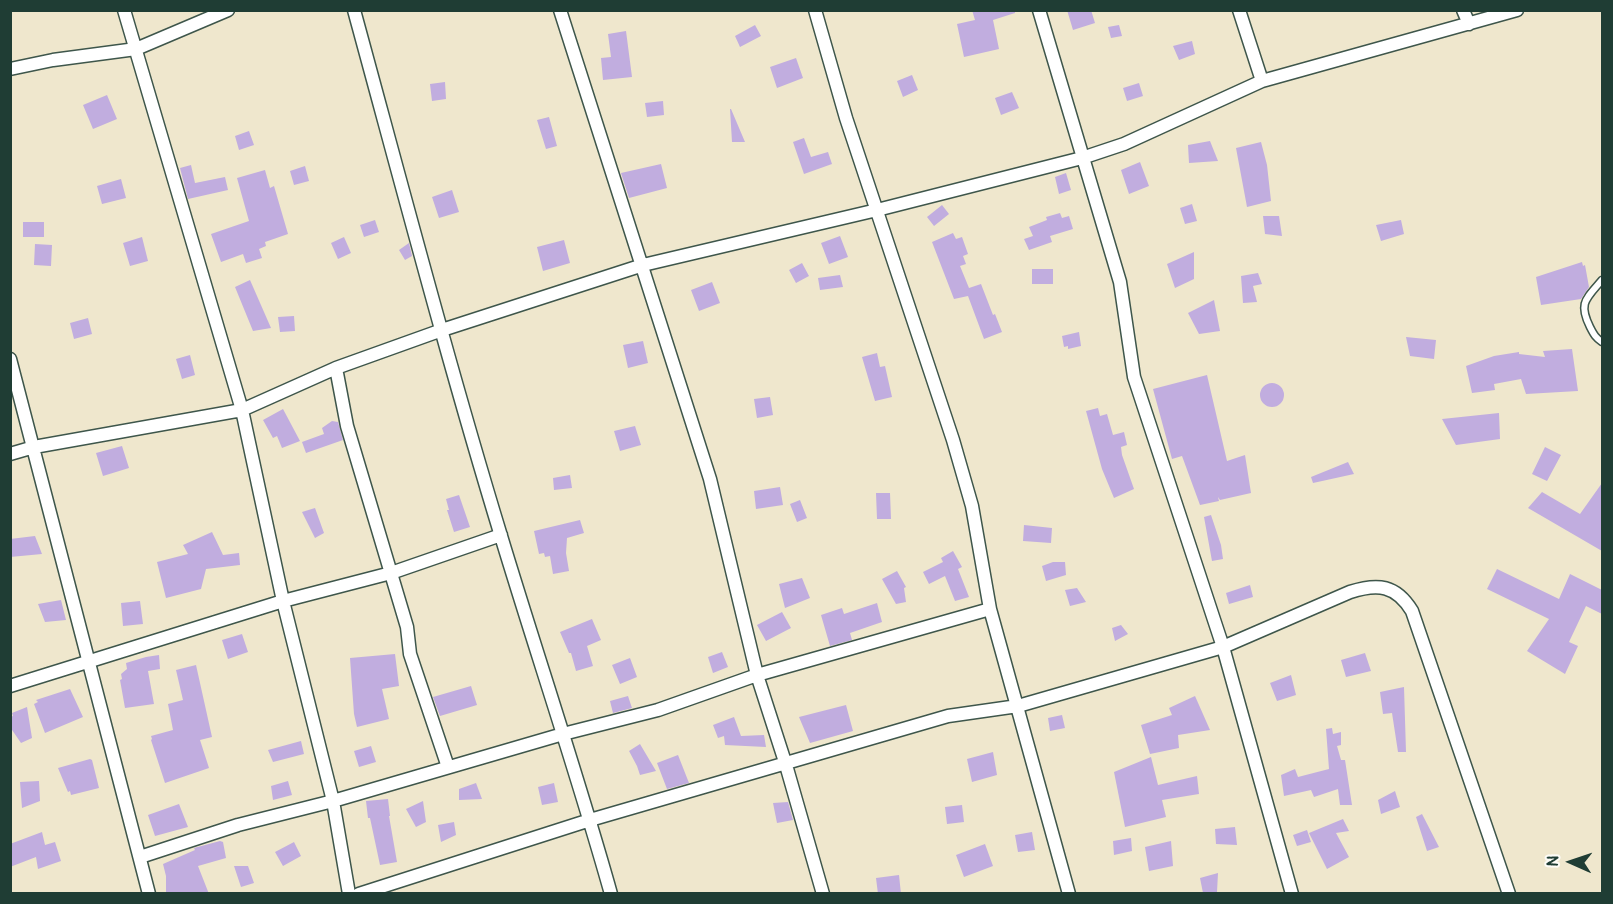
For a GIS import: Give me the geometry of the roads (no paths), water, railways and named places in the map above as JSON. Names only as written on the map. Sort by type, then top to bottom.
[{"type":"street","points":[[124,10],[242,410],[282,601],[333,801],[349,894]]},
{"type":"street","points":[[10,69],[53,60],[136,49],[228,10]]},
{"type":"street","points":[[354,10],[501,535],[611,894]]},
{"type":"street","points":[[560,10],[710,479],[757,675],[823,894]]},
{"type":"street","points":[[815,10],[846,118],[953,440],[972,506],[990,609],[1069,894]]},
{"type":"street","points":[[1039,10],[1120,282],[1134,378],[1223,647],[1292,894]]},
{"type":"street","points":[[1239,10],[1262,81]]},
{"type":"street","points":[[1463,10],[1469,24]]},
{"type":"street","points":[[10,454],[34,447],[242,410],[336,368],[442,330],[643,265],[877,210],[1082,158],[1124,144],[1262,81],[1517,10]]},
{"type":"street","points":[[10,359],[149,894]]},
{"type":"street","points":[[336,368],[347,426],[407,627],[410,654],[447,767]]},
{"type":"street","points":[[10,686],[282,601],[392,573],[501,535]]},
{"type":"street","points":[[359,894],[590,820],[786,765],[948,716],[1018,706],[1223,647],[1365,587],[1379,587],[1392,590],[1404,598],[1412,611],[1509,894]]},
{"type":"street","points":[[140,857],[238,825],[333,801],[563,734],[658,710],[757,675],[990,609]]},
{"type":"lane","points":[[1602,280],[1583,305],[1584,315],[1595,338],[1602,342]]}]
